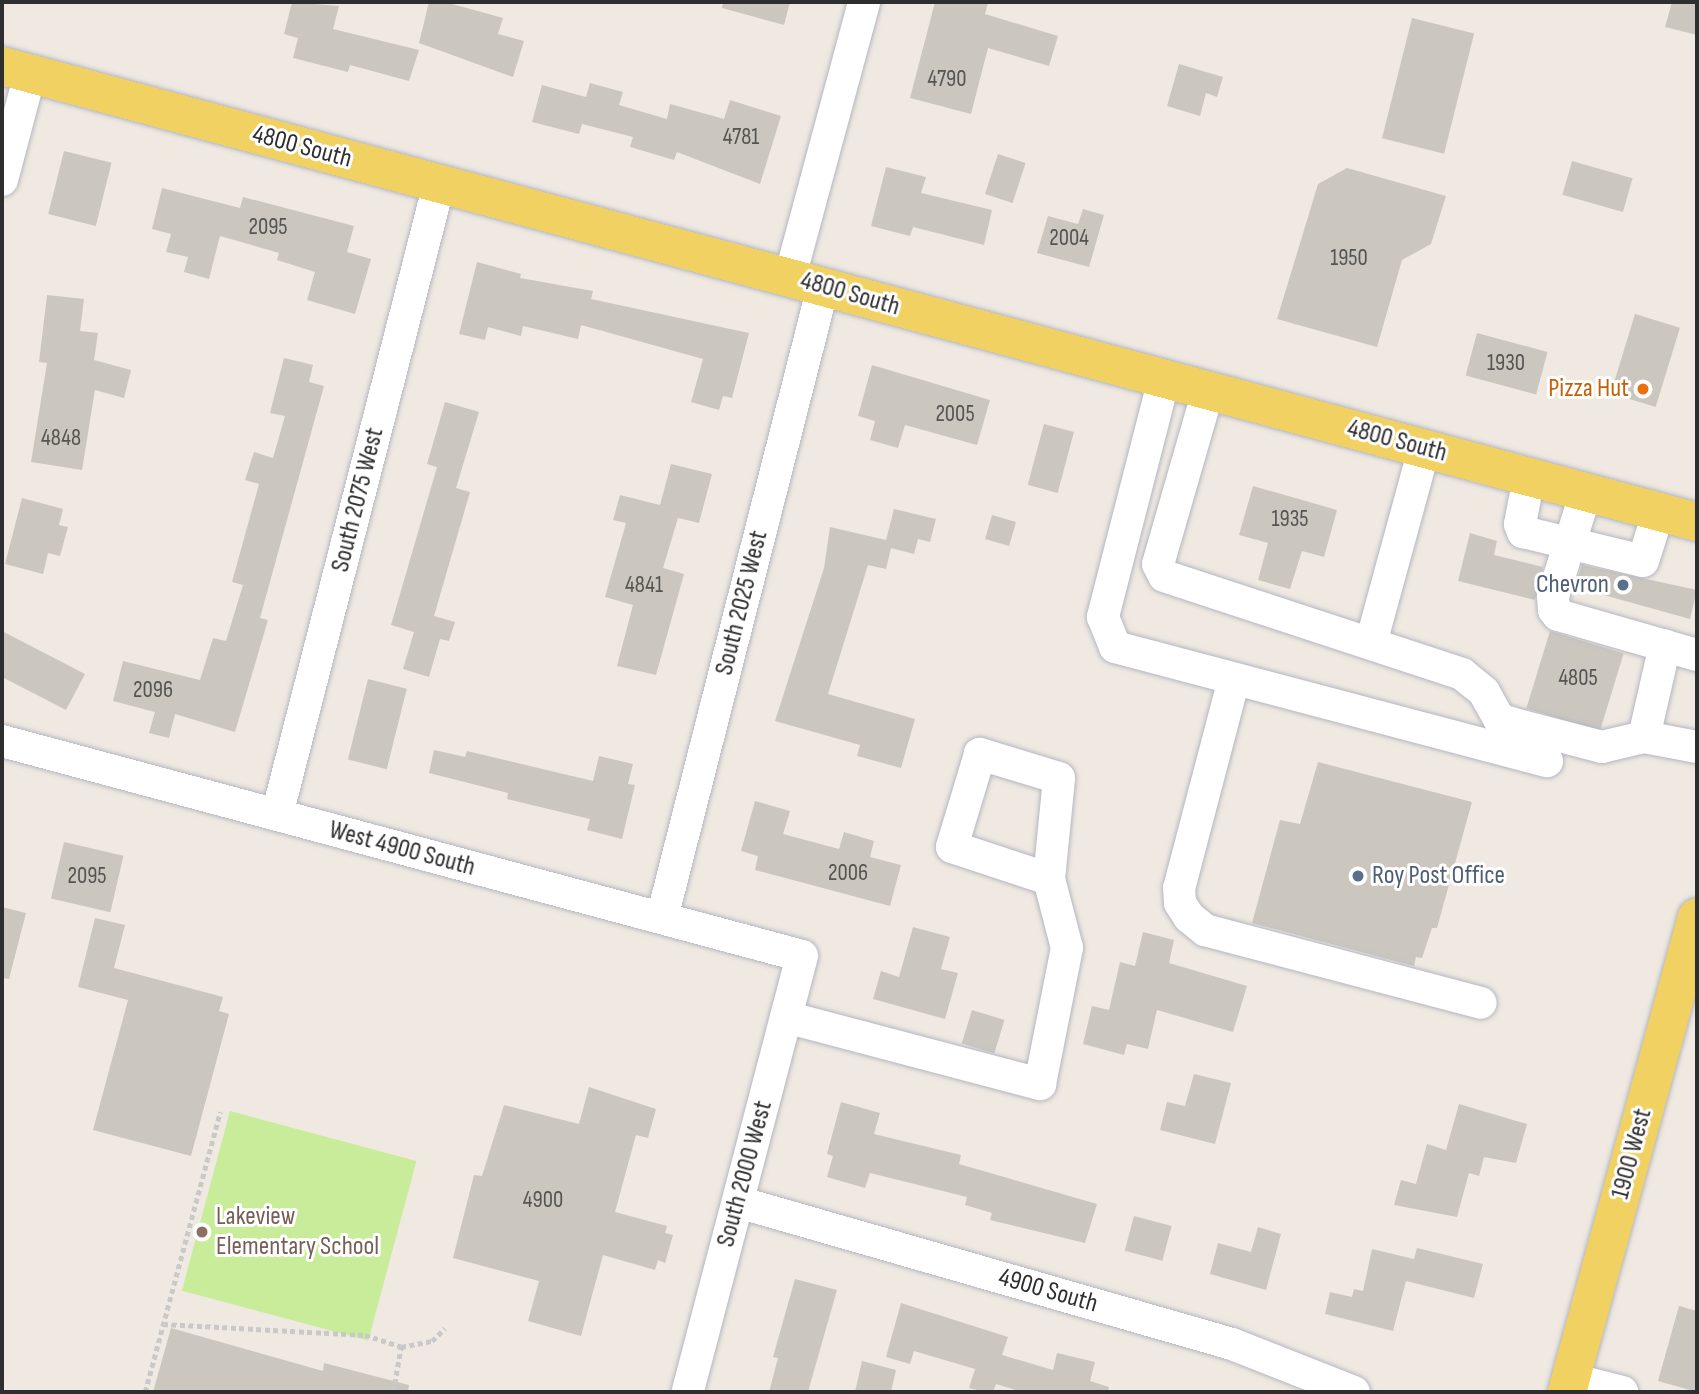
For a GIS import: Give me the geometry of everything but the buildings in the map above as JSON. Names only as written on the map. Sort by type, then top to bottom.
[{"type":"main road","name":"4800 South","points":[[16,70],[1697,522]]},
{"type":"main road","name":"1900 West","points":[[1569,1385],[1697,917]]},
{"type":"street","name":"South 2025 West","points":[[662,918],[806,282],[864,2]]},
{"type":"street","points":[[2,180],[16,70]]},
{"type":"street","name":"South 2075 West","points":[[277,815],[439,184]]},
{"type":"street","points":[[1164,379],[1103,617],[1104,629],[1115,647],[1132,654],[1345,706],[1547,761]]},
{"type":"street","points":[[1208,391],[1159,570],[1173,579],[1462,674],[1484,692],[1499,719],[1602,747],[1644,737],[1697,747]]},
{"type":"street","points":[[1371,643],[1424,449]]},
{"type":"street","points":[[1529,477],[1520,527],[1523,532],[1643,561],[1659,511]]},
{"type":"street","points":[[1586,492],[1553,596],[1558,615],[1697,654]]},
{"type":"street","points":[[1644,737],[1665,645]]},
{"type":"street","points":[[1234,679],[1179,888],[1180,903],[1205,930],[1481,1003]]},
{"type":"street","name":"West 4900 South","points":[[2,741],[802,956]]},
{"type":"street","points":[[786,1017],[1040,1084],[1067,948],[1049,879]]},
{"type":"street","name":"South 2000 West","points":[[688,1392],[802,956]]},
{"type":"street","name":"4900 South","points":[[738,1202],[1231,1344],[1354,1392]]},
{"type":"street","points":[[1569,1385],[1622,1392]]},
{"type":"path","points":[[145,1392],[220,1112]]},
{"type":"path","points":[[163,1324],[365,1335],[401,1347],[432,1341],[445,1328]]},
{"type":"path","points":[[393,1392],[401,1347]]},
{"type":"green space","points":[[230,1111],[416,1161],[368,1341],[182,1291]]},
{"type":"place","name":"Pizza Hut","points":[[1643,389]]},
{"type":"place","name":"Chevron","points":[[1623,585]]},
{"type":"place","name":"Roy Post Office","points":[[1358,876]]},
{"type":"place","name":"Lakeview Elementary School","points":[[202,1232]]}]
